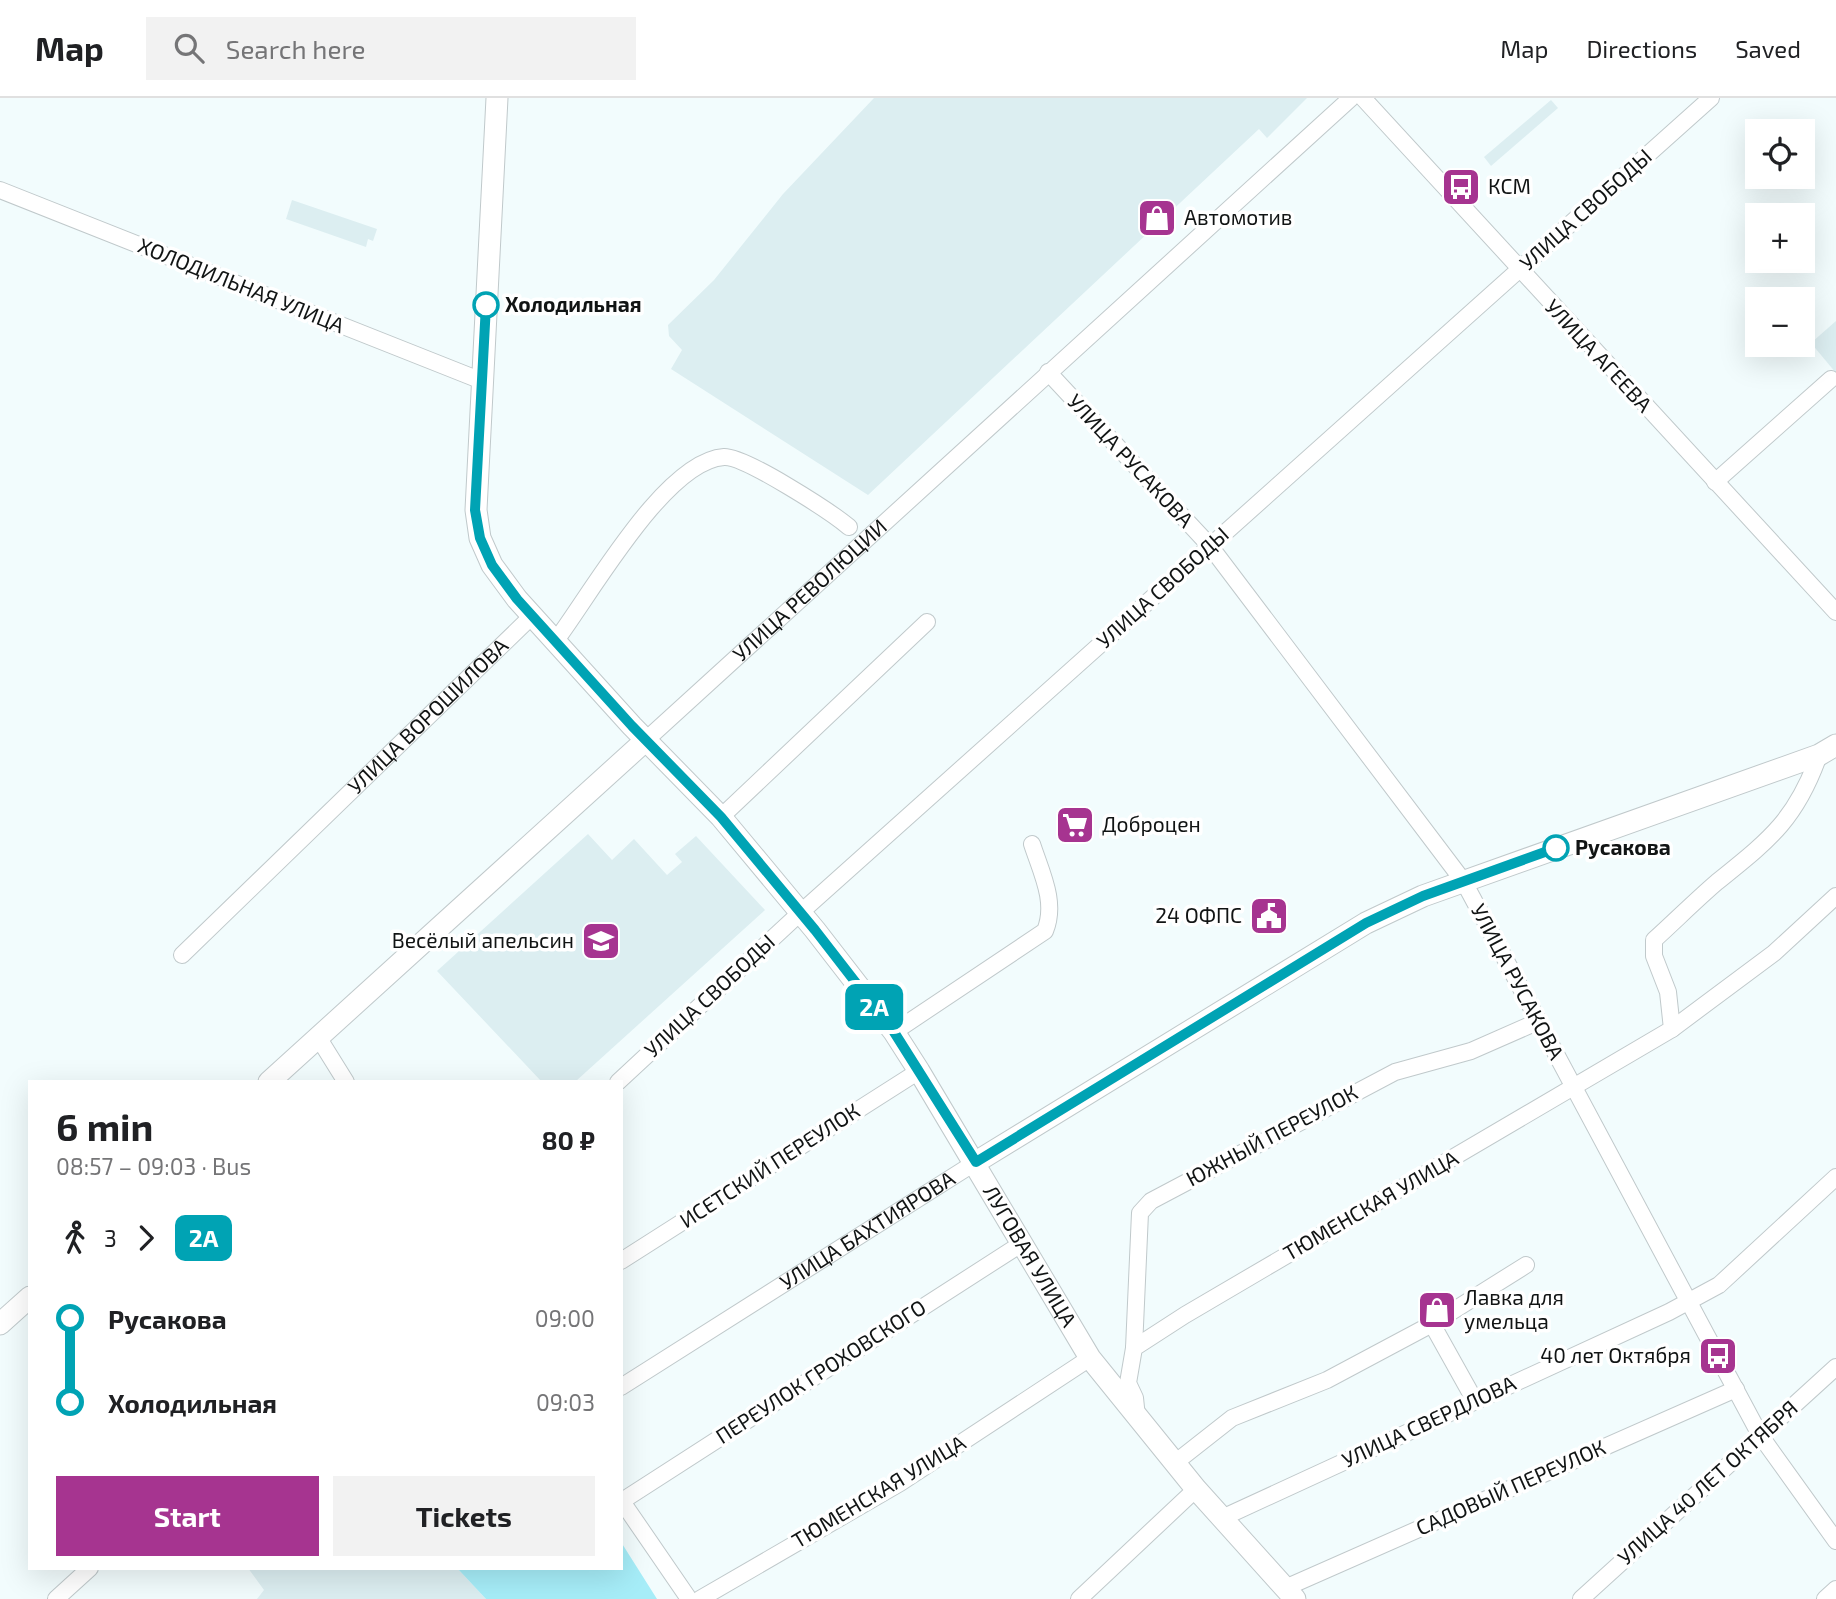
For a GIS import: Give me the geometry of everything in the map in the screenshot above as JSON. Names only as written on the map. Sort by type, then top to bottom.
[{"type":"main road","points":[[497,98],[475,510],[480,538],[492,565],[532,616]]},
{"type":"main road","name":"ЛУГОВАЯ УЛИЦА","points":[[532,616],[554,643],[721,817],[894,1032],[976,1162],[1021,1244],[1090,1358],[1196,1489],[1290,1593]]},
{"type":"main road","name":"УЛИЦА РЕВОЛЮЦИИ","points":[[271,1080],[646,740]]},
{"type":"main road","name":"УЛИЦА БАХТИЯРОВА","points":[[976,1162],[1366,923],[1423,896],[1827,750]]},
{"type":"main road","points":[[0,1324],[28,1299]]},
{"type":"street","name":"УЛИЦА РЕВОЛЮЦИИ","points":[[646,740],[1351,98]]},
{"type":"street","name":"УЛИЦА АГЕЕВА","points":[[1363,98],[1836,612]]},
{"type":"street","name":"УЛИЦА СВОБОДЫ","points":[[620,1080],[800,912],[1711,98]]},
{"type":"street","name":"ХОЛОДИЛЬНАЯ УЛИЦА","points":[[0,190],[482,381]]},
{"type":"street","name":"УЛИЦА РУСАКОВА","points":[[1048,372],[1210,546],[1464,882],[1760,1435],[1836,1541]]},
{"type":"street","points":[[1715,482],[1831,379]]},
{"type":"street","points":[[554,643],[624,540],[683,476],[705,462],[727,457],[785,483],[849,527]]},
{"type":"street","name":"УЛИЦА ВОРОШИЛОВА","points":[[182,955],[532,616]]},
{"type":"street","points":[[721,817],[928,622]]},
{"type":"street","points":[[1672,1029],[1668,992],[1654,956],[1654,940],[1715,884],[1771,838],[1808,786],[1827,750]]},
{"type":"street","points":[[894,1032],[1045,931],[1051,917],[1051,904],[1032,844]]},
{"type":"street","name":"ТЮМЕНСКАЯ УЛИЦА","points":[[1135,1348],[1185,1315],[1672,1029],[1774,953],[1836,896]]},
{"type":"street","name":"ЮЖНЫЙ ПЕРЕУЛОК","points":[[1135,1348],[1140,1213],[1151,1201],[1395,1072],[1471,1051],[1537,1022]]},
{"type":"street","points":[[318,1037],[345,1080]]},
{"type":"street","name":"ИСЕТСКИЙ ПЕРЕУЛОК","points":[[623,1260],[919,1071]]},
{"type":"street","name":"УЛИЦА БАХТИЯРОВА","points":[[623,1386],[976,1162]]},
{"type":"street","name":"УЛИЦА СВЕРДЛОВА","points":[[1222,1518],[1688,1302],[1719,1285],[1836,1177]]},
{"type":"street","name":"ПЕРЕУЛОК ГРОХОВСКОГО","points":[[623,1499],[1021,1244]]},
{"type":"street","points":[[1176,1462],[1232,1418],[1327,1380],[1432,1324],[1526,1265]]},
{"type":"street","points":[[1432,1324],[1475,1401]]},
{"type":"street","points":[[1135,1348],[1128,1382],[1135,1398],[1137,1418]]},
{"type":"street","name":"ТЮМЕНСКАЯ УЛИЦА","points":[[700,1599],[900,1483],[1090,1358]]},
{"type":"street","name":"УЛИЦА 40 ЛЕТ ОКТЯБРЯ","points":[[1581,1599],[1836,1367]]},
{"type":"street","name":"САДОВЫЙ ПЕРЕУЛОК","points":[[1290,1593],[1736,1389]]},
{"type":"street","points":[[1079,1599],[1196,1489]]},
{"type":"street","points":[[623,1503],[689,1599]]},
{"type":"street","points":[[56,1599],[88,1570]]},
{"type":"street","points":[[1825,1599],[1836,1589]]},
{"type":"shaded area","points":[[874,98],[1307,98],[1267,138],[1259,129],[868,495],[671,369],[682,350],[669,336],[668,325],[714,280],[783,194]]},
{"type":"shaded area","points":[[1551,100],[1558,108],[1491,166],[1484,157]]},
{"type":"shaded area","points":[[292,200],[377,229],[373,241],[368,239],[366,247],[286,219]]},
{"type":"shaded area","points":[[1836,321],[1836,373],[1815,348],[1815,339]]},
{"type":"shaded area","name":"Весёлый апельсин","points":[[588,834],[612,860],[634,839],[667,875],[682,862],[675,854],[696,836],[765,910],[577,1080],[540,1080],[437,971]]},
{"type":"shaded area","points":[[623,1545],[657,1599],[486,1599],[459,1570],[623,1570]]},
{"type":"shaded area","points":[[249,1570],[459,1570],[486,1599],[257,1599],[264,1590]]},
{"type":"bus line","name":"2А","points":[[486,305],[475,510],[480,538],[492,565],[554,643],[721,817],[815,930],[894,1032],[976,1162],[1366,923],[1423,896],[1556,848]]},
{"type":"place","name":"КСМ","points":[[1461,187]]},
{"type":"place","name":"Автомотив","points":[[1157,218]]},
{"type":"place","name":"Холодильная","points":[[486,305]]},
{"type":"place","name":"Доброцен","points":[[1075,825]]},
{"type":"place","name":"Русакова","points":[[1556,848]]},
{"type":"place","name":"24 ОФПС","points":[[1269,916]]},
{"type":"place","name":"Весёлый апельсин","points":[[601,941]]},
{"type":"place","name":"Лавка для умельца","points":[[1437,1310]]},
{"type":"place","name":"40 лет Октября","points":[[1718,1356]]}]
